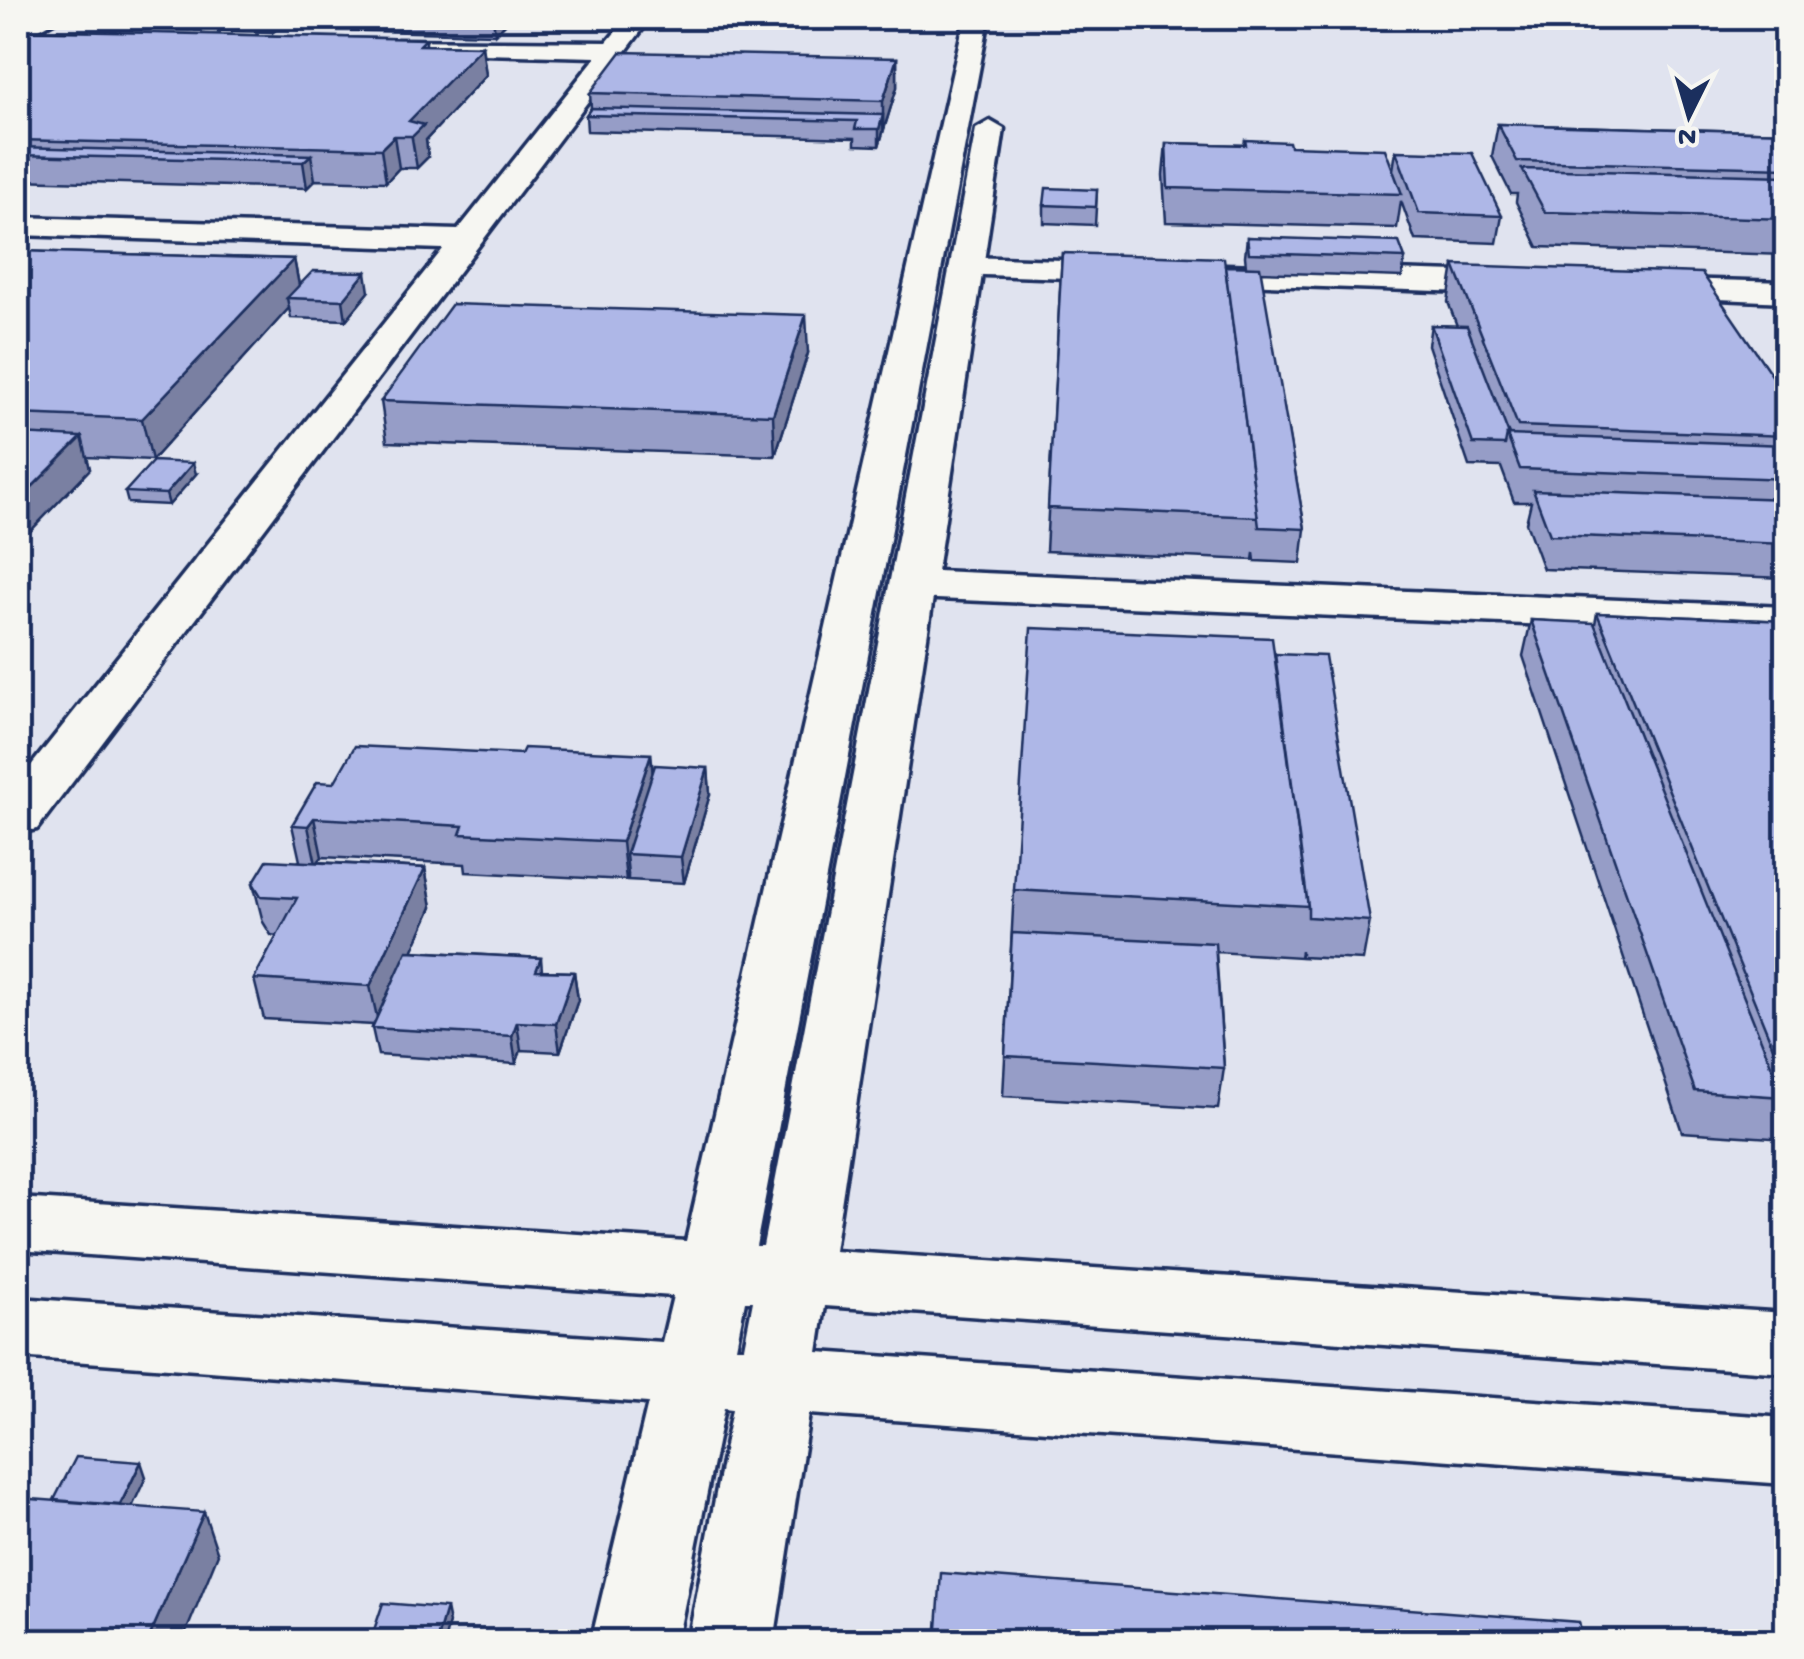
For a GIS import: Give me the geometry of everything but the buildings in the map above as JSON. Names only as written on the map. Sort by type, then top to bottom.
[{"type":"street","points":[[18,817],[639,18]]},
{"type":"street","points":[[634,1642],[715,1270],[886,583],[946,267],[978,18]]},
{"type":"street","points":[[18,35],[52,27]]},
{"type":"street","points":[[375,45],[613,50]]},
{"type":"street","points":[[946,267],[995,94]]},
{"type":"street","points":[[18,226],[465,240]]},
{"type":"street","points":[[946,267],[1547,285]]},
{"type":"street","points":[[1607,287],[1786,292]]},
{"type":"street","points":[[886,583],[1786,621]]},
{"type":"street","points":[[732,1642],[796,1276],[886,583]]},
{"type":"street","points":[[18,1224],[1786,1342]]},
{"type":"street","points":[[18,1328],[1786,1451]]},
{"type":"shaded area","points":[[18,18],[1786,18],[1786,1641],[18,1641]]}]
